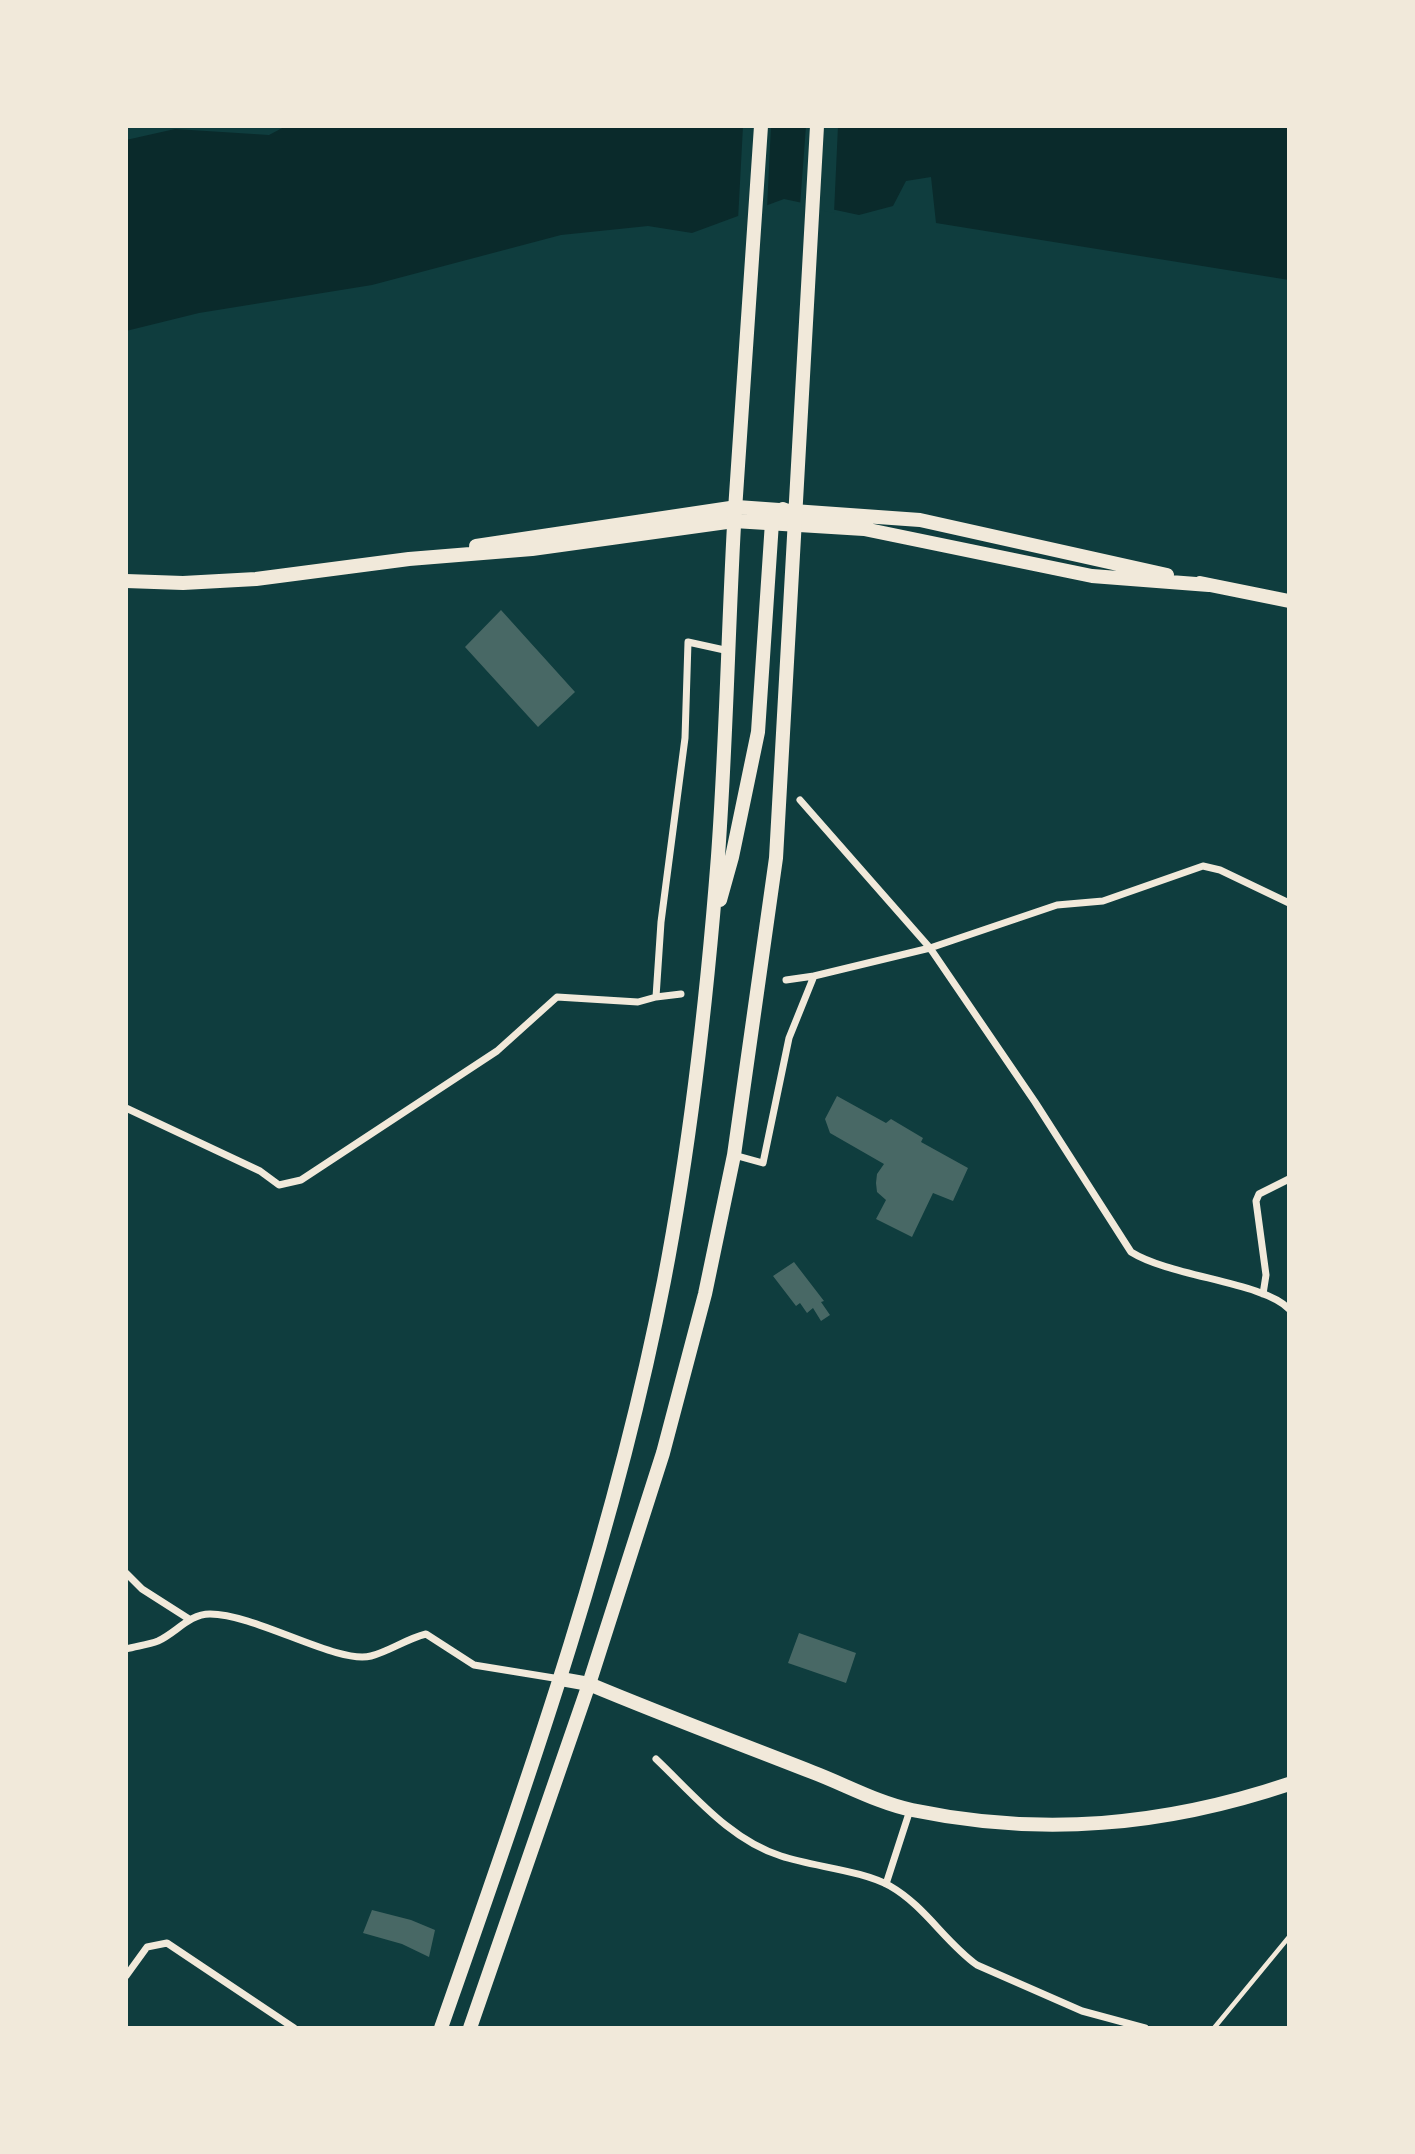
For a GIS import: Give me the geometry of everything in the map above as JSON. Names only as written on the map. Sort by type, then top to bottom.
[{"type":"main road","points":[[441,2028],[561,1679],[631,1434],[644,1379],[687,1144],[711,932],[761,126]]},
{"type":"main road","points":[[470,2028],[589,1684],[663,1453],[705,1294],[734,1155],[776,858],[790,514],[797,490],[817,126]]},
{"type":"main road","points":[[735,514],[772,522],[790,514],[1092,576],[1209,585]]},
{"type":"main road","points":[[126,581],[183,583],[256,579],[410,559],[527,536],[735,514],[790,514],[920,520],[1289,601]]},
{"type":"main road","points":[[711,932],[732,857],[758,732],[772,522]]},
{"type":"main road","points":[[561,1679],[589,1684],[910,1810],[1012,1822],[1097,1825],[1169,1817],[1235,1803],[1289,1784]]},
{"type":"street","points":[[656,998],[661,922],[685,738],[688,642],[729,651]]},
{"type":"street","points":[[800,800],[930,948],[1035,1102],[1131,1252],[1149,1263],[1264,1294],[1289,1309]]},
{"type":"street","points":[[786,979],[814,976],[930,948],[1057,905],[1103,901],[1203,866],[1220,870],[1289,903]]},
{"type":"street","points":[[734,1155],[763,1163],[789,1038],[814,976]]},
{"type":"street","points":[[126,1108],[260,1171],[279,1185],[301,1180],[497,1051],[558,998],[638,1002],[681,994]]},
{"type":"street","points":[[1264,1294],[1266,1275],[1256,1201],[1259,1195],[1289,1179]]},
{"type":"street","points":[[126,1573],[142,1589],[189,1619]]},
{"type":"street","points":[[126,1648],[157,1641],[189,1619],[208,1614],[245,1619],[350,1657],[371,1656],[407,1639],[426,1634],[474,1665],[561,1679]]},
{"type":"street","points":[[656,1759],[746,1841],[780,1856],[886,1884],[908,1897],[961,1954],[977,1965],[1083,2011],[1145,2028]]},
{"type":"street","points":[[886,1884],[910,1810]]},
{"type":"street","points":[[126,1976],[147,1947],[167,1943],[294,2028]]},
{"type":"lane","points":[[1214,2028],[1289,1937]]},
{"type":"water","points":[[286,126],[1289,126],[1289,280],[936,223],[931,177],[906,181],[893,206],[859,215],[784,199],[692,233],[648,226],[561,235],[372,285],[199,313],[126,331],[126,140],[175,129],[269,135]]},
{"type":"pier","points":[[743,126],[771,126],[767,209],[738,220]]},
{"type":"pier","points":[[806,126],[838,126],[834,213],[800,206]]},
{"type":"building","points":[[501,610],[575,692],[538,727],[465,647]]},
{"type":"building","points":[[837,1096],[886,1123],[891,1119],[923,1138],[921,1142],[968,1168],[953,1201],[933,1193],[912,1237],[876,1219],[886,1200],[877,1192],[876,1183],[877,1174],[884,1164],[830,1133],[825,1119]]},
{"type":"building","points":[[794,1262],[824,1301],[821,1302],[830,1315],[821,1321],[813,1308],[807,1313],[800,1303],[796,1306],[773,1276]]},
{"type":"building","points":[[799,1633],[856,1653],[846,1683],[788,1663]]},
{"type":"building","points":[[372,1910],[411,1920],[435,1930],[429,1957],[402,1944],[363,1933]]}]
